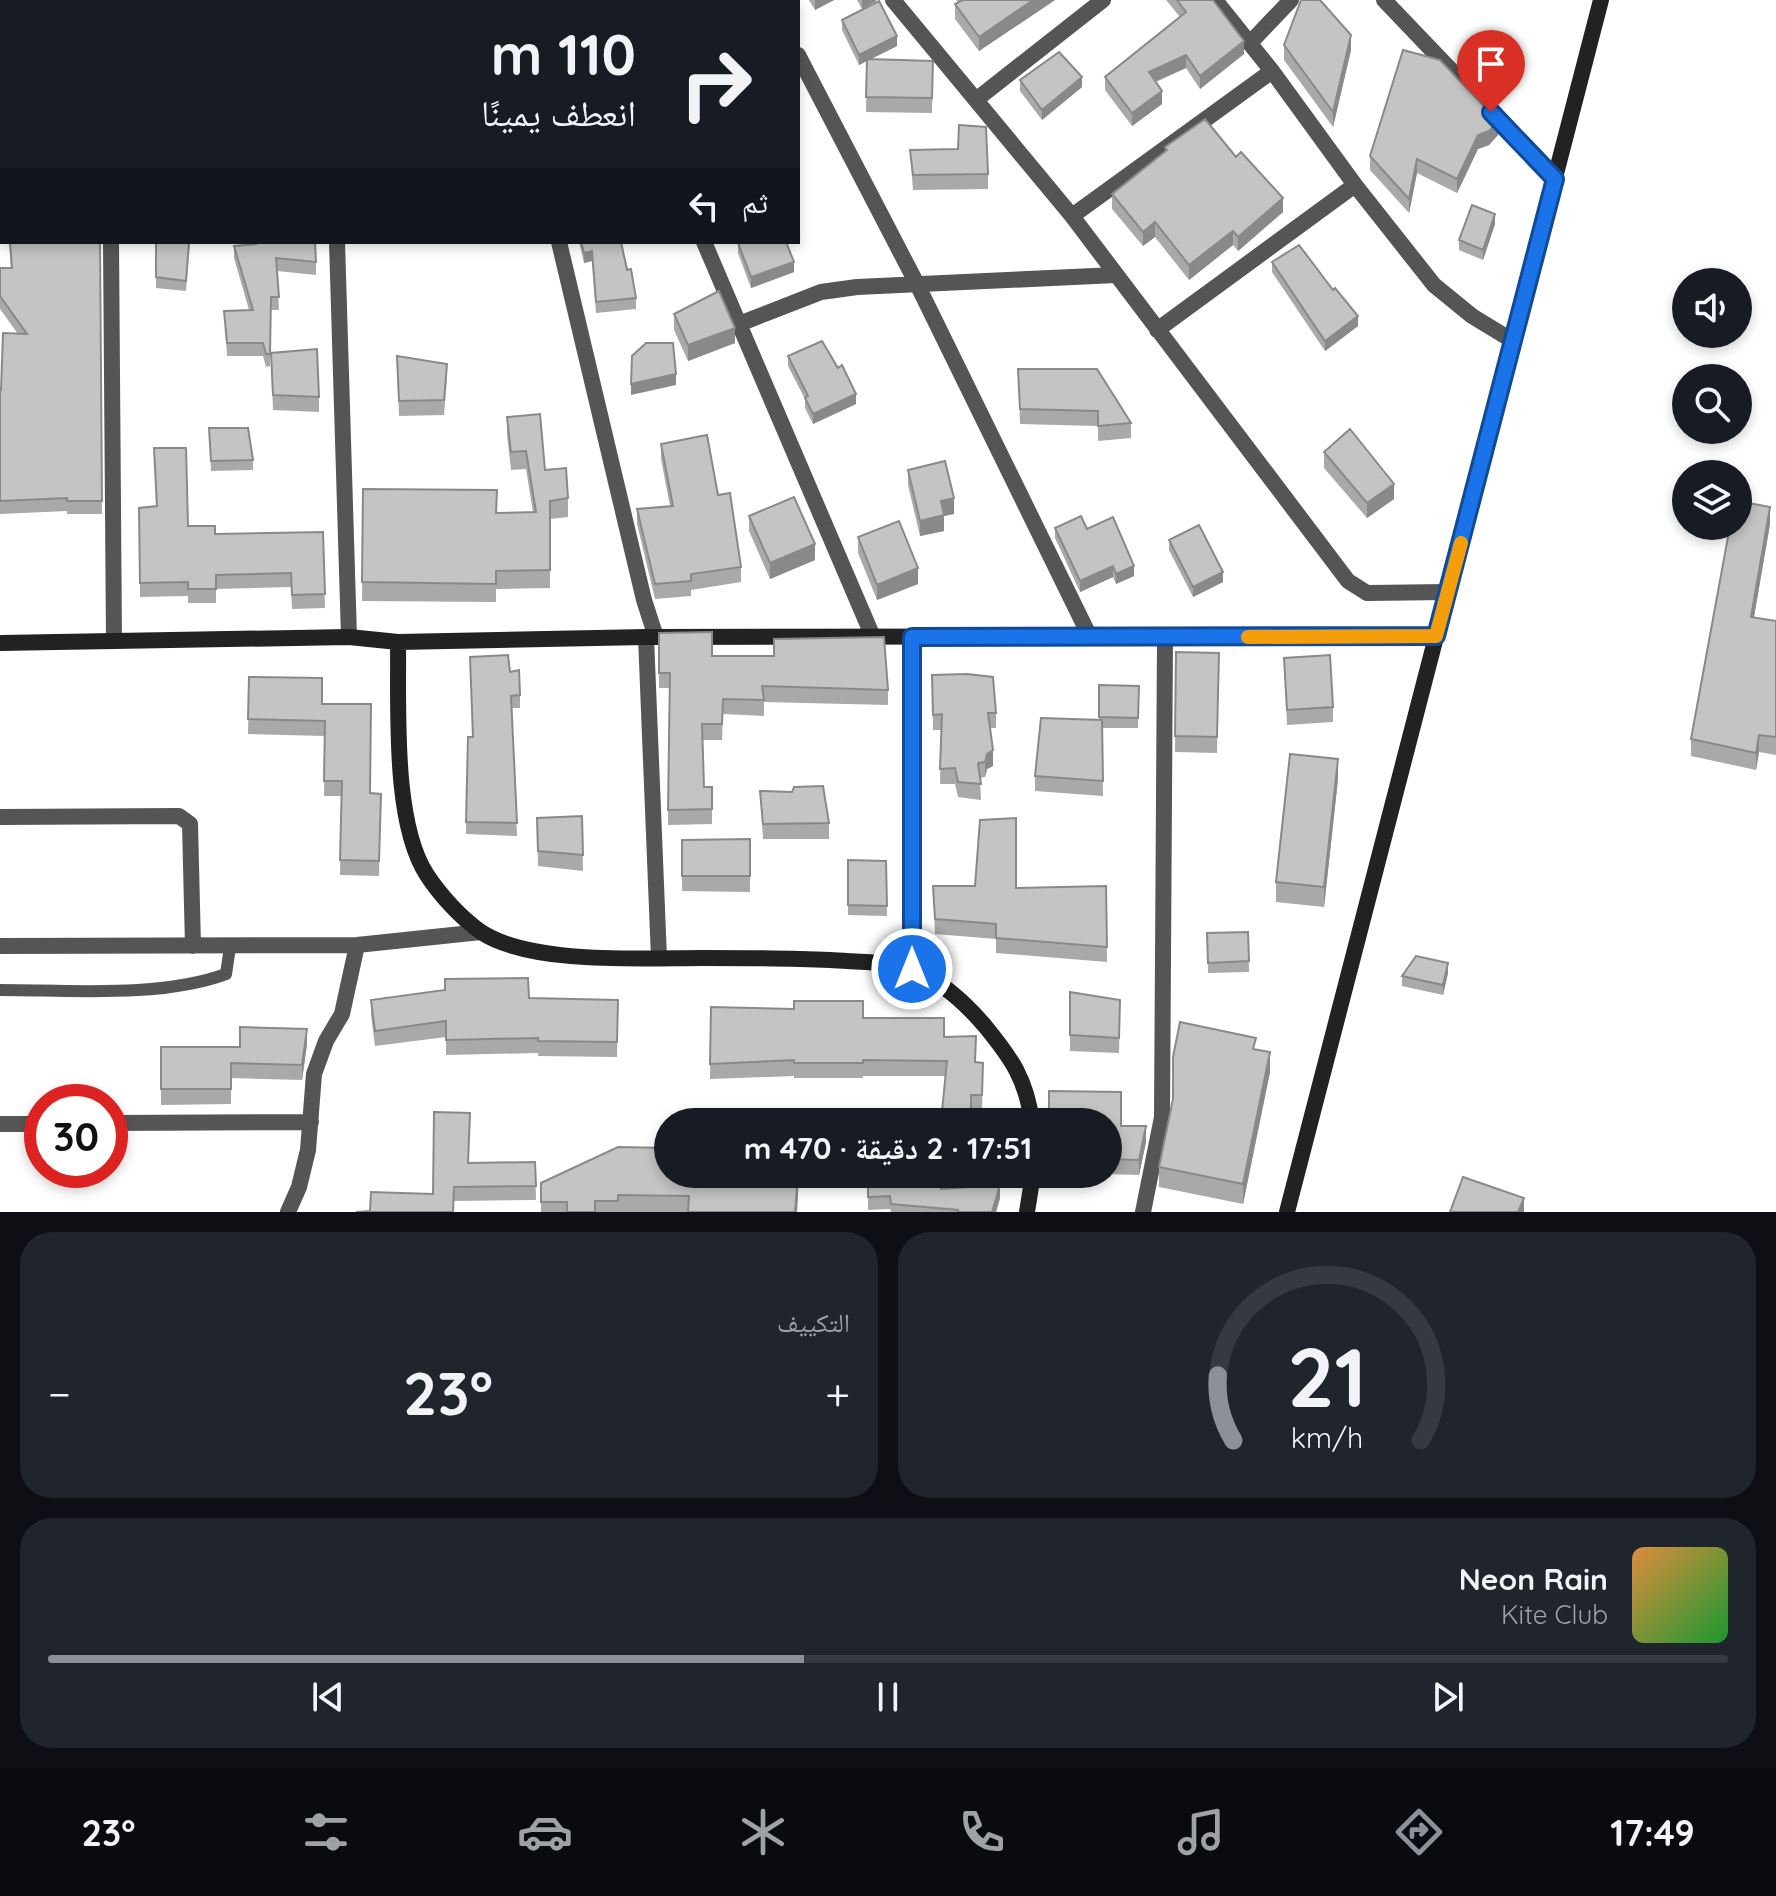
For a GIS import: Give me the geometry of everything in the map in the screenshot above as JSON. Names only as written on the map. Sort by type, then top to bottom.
[{"type":"street","points":[[893,0],[1072,216],[1348,581],[1367,593],[1448,592]]},
{"type":"street","points":[[977,99],[1103,0]]},
{"type":"street","points":[[1215,0],[1434,285],[1472,316],[1513,341]]},
{"type":"street","points":[[1250,43],[1291,0]]},
{"type":"street","points":[[1384,0],[1555,179]]},
{"type":"street","points":[[1287,1212],[1601,0]]},
{"type":"street","points":[[800,59],[918,286],[1089,635]]},
{"type":"street","points":[[1072,216],[1272,71]]},
{"type":"street","points":[[1157,330],[1355,185]]},
{"type":"street","points":[[111,244],[114,641]]},
{"type":"street","points":[[337,244],[349,637]]},
{"type":"street","points":[[559,244],[651,637],[659,958]]},
{"type":"street","points":[[705,244],[873,637]]},
{"type":"street","points":[[739,324],[821,292],[857,287],[1116,275]]},
{"type":"street","points":[[0,643],[349,637],[398,642],[651,637],[1436,636]]},
{"type":"street","points":[[912,637],[912,969]]},
{"type":"street","points":[[1143,1212],[1162,1117],[1165,638]]},
{"type":"street","points":[[398,642],[400,766],[404,803],[414,843],[426,873],[449,902],[481,932],[505,942],[590,957],[776,958],[861,962],[912,969],[932,979],[972,1011],[1012,1058],[1029,1097],[1030,1108]]},
{"type":"street","points":[[0,817],[179,816],[190,824],[193,843],[193,946]]},
{"type":"street","points":[[0,946],[357,945],[481,932]]},
{"type":"street","points":[[288,1212],[299,1187],[308,1150],[314,1074],[326,1041],[342,1014],[357,945]]},
{"type":"street","points":[[128,1123],[311,1122]]},
{"type":"street","points":[[0,1124],[24,1124]]},
{"type":"street","points":[[1027,1212],[1031,1188]]},
{"type":"lane","points":[[0,990],[161,988],[200,984],[226,974],[230,947]]},
{"type":"building","points":[[963,0],[1033,0],[979,37],[955,4]]},
{"type":"building","points":[[1177,0],[1213,0],[1244,41],[1200,76],[1186,55],[1149,72],[1162,91],[1132,113],[1105,77],[1186,12]]},
{"type":"building","points":[[1301,0],[1320,0],[1351,35],[1333,112],[1284,45]]},
{"type":"building","points":[[879,1],[897,36],[859,55],[842,20]]},
{"type":"building","points":[[1403,50],[1440,60],[1498,121],[1489,131],[1478,135],[1457,179],[1417,159],[1409,199],[1370,156]]},
{"type":"building","points":[[1059,52],[1082,77],[1042,110],[1020,80]]},
{"type":"building","points":[[867,59],[933,61],[932,98],[866,97]]},
{"type":"building","points":[[1205,119],[1236,157],[1241,152],[1283,198],[1238,237],[1233,231],[1189,265],[1155,222],[1143,232],[1112,194],[1167,150],[1165,147]]},
{"type":"building","points":[[959,125],[986,127],[988,174],[913,175],[910,150],[958,149]]},
{"type":"building","points":[[1472,205],[1495,214],[1483,250],[1459,240]]},
{"type":"building","points":[[10,244],[100,244],[102,501],[67,501],[67,498],[0,501],[3,333],[27,334],[0,296],[0,268],[12,268]]},
{"type":"building","points":[[156,244],[189,244],[186,281],[156,277]]},
{"type":"building","points":[[315,244],[316,262],[276,258],[279,297],[271,297],[270,354],[266,354],[263,343],[227,343],[224,311],[253,310],[234,246]]},
{"type":"building","points":[[582,244],[621,244],[627,270],[631,269],[636,298],[596,302],[592,251],[584,253]]},
{"type":"building","points":[[738,244],[787,244],[794,262],[751,277]]},
{"type":"building","points":[[1299,245],[1333,290],[1335,288],[1358,316],[1325,341],[1272,262]]},
{"type":"building","points":[[719,291],[735,328],[688,345],[674,314]]},
{"type":"building","points":[[822,341],[838,368],[842,365],[856,394],[813,414],[805,398],[808,396],[788,356]]},
{"type":"building","points":[[646,343],[673,343],[676,374],[631,384],[632,356]]},
{"type":"building","points":[[317,349],[319,397],[273,395],[271,353]]},
{"type":"building","points":[[397,356],[447,364],[444,400],[399,401]]},
{"type":"building","points":[[1018,369],[1097,369],[1131,423],[1098,426],[1098,411],[1020,409]]},
{"type":"building","points":[[540,414],[545,470],[566,468],[568,498],[550,501],[550,570],[496,571],[496,584],[362,582],[363,489],[497,490],[496,513],[536,512],[526,451],[511,452],[507,417]]},
{"type":"building","points":[[209,428],[248,428],[253,460],[211,461]]},
{"type":"building","points":[[1350,429],[1394,484],[1367,503],[1324,452]]},
{"type":"building","points":[[707,435],[718,495],[730,493],[741,567],[691,574],[691,581],[655,584],[637,509],[673,506],[661,444]]},
{"type":"building","points":[[154,448],[186,448],[188,526],[215,526],[215,534],[323,532],[325,594],[292,595],[291,573],[216,575],[216,589],[188,589],[188,582],[140,583],[139,508],[157,506]]},
{"type":"building","points":[[945,461],[954,498],[941,501],[944,515],[920,521],[908,470]]},
{"type":"building","points":[[794,497],[815,544],[770,563],[749,516]]},
{"type":"building","points":[[1752,504],[1770,507],[1751,617],[1776,621],[1776,737],[1759,735],[1756,753],[1691,739],[1727,540],[1752,540]]},
{"type":"building","points":[[1081,516],[1087,529],[1113,517],[1134,566],[1116,574],[1113,566],[1080,581],[1055,528]]},
{"type":"building","points":[[899,521],[918,568],[877,585],[858,537]]},
{"type":"building","points":[[1199,525],[1223,572],[1193,587],[1169,540]]},
{"type":"building","points":[[712,632],[712,656],[774,656],[774,639],[884,637],[888,690],[762,686],[764,700],[723,699],[722,724],[702,724],[704,787],[712,787],[712,809],[668,810],[670,673],[659,673],[659,633]]},
{"type":"building","points":[[1176,652],[1219,653],[1217,737],[1175,736]]},
{"type":"building","points":[[508,655],[510,672],[519,670],[520,695],[511,696],[517,823],[466,822],[468,737],[473,737],[470,657]]},
{"type":"building","points":[[1330,655],[1333,707],[1287,710],[1284,658]]},
{"type":"building","points":[[932,675],[993,677],[996,713],[988,713],[993,750],[987,754],[985,762],[978,763],[981,784],[958,782],[955,768],[940,769],[942,714],[933,715]]},
{"type":"building","points":[[249,677],[322,678],[322,704],[371,704],[370,793],[381,794],[379,861],[340,860],[342,781],[324,781],[325,721],[248,719]]},
{"type":"building","points":[[1099,685],[1139,686],[1138,718],[1099,717]]},
{"type":"building","points":[[1041,718],[1102,720],[1103,781],[1035,776]]},
{"type":"building","points":[[1290,754],[1338,759],[1324,887],[1276,882]]},
{"type":"building","points":[[823,786],[829,823],[763,824],[760,791],[792,792],[794,787]]},
{"type":"building","points":[[582,816],[583,855],[538,851],[537,818]]},
{"type":"building","points":[[1016,818],[1016,888],[1106,886],[1107,947],[996,938],[996,924],[935,919],[933,886],[975,886],[980,820]]},
{"type":"building","points":[[750,839],[750,876],[682,876],[682,840]]},
{"type":"building","points":[[848,860],[886,861],[887,906],[848,905]]},
{"type":"building","points":[[1248,932],[1249,961],[1208,963],[1207,933]]},
{"type":"building","points":[[1416,956],[1448,963],[1443,985],[1402,976]]},
{"type":"building","points":[[528,978],[529,998],[618,1000],[617,1042],[538,1041],[538,1038],[446,1040],[446,1021],[375,1031],[371,1000],[445,990],[445,979]]},
{"type":"building","points":[[1070,992],[1120,1000],[1119,1038],[1070,1035]]},
{"type":"building","points":[[794,1001],[863,1001],[863,1018],[944,1018],[944,1037],[976,1036],[975,1062],[983,1063],[982,1095],[971,1095],[971,1108],[942,1108],[947,1061],[794,1063],[794,1060],[710,1064],[711,1007],[794,1009]]},
{"type":"building","points":[[1180,1022],[1256,1038],[1253,1049],[1270,1052],[1243,1184],[1159,1167],[1173,1099],[1173,1057]]},
{"type":"building","points":[[240,1027],[307,1029],[302,1065],[231,1063],[231,1089],[161,1089],[161,1047],[240,1047]]},
{"type":"building","points":[[1049,1091],[1121,1092],[1121,1108],[1049,1108]]},
{"type":"building","points":[[434,1112],[470,1113],[468,1163],[535,1162],[536,1186],[454,1187],[453,1212],[356,1212],[370,1211],[371,1192],[433,1194]]},
{"type":"building","points":[[1122,1126],[1146,1126],[1139,1160],[1122,1159]]},
{"type":"building","points":[[618,1147],[654,1148],[654,1188],[797,1188],[795,1212],[688,1212],[689,1196],[618,1195],[618,1201],[595,1201],[595,1212],[567,1212],[567,1202],[541,1202],[541,1183]]},
{"type":"building","points":[[1463,1177],[1524,1198],[1518,1212],[1450,1212]]},
{"type":"building","points":[[868,1188],[999,1188],[992,1212],[958,1212],[891,1204],[890,1196],[868,1197]]},
{"type":"slow traffic","points":[[1248,637],[1436,636],[1461,543]]},
{"type":"route","points":[[912,969],[912,637],[1436,636],[1555,179],[1491,112]]}]
